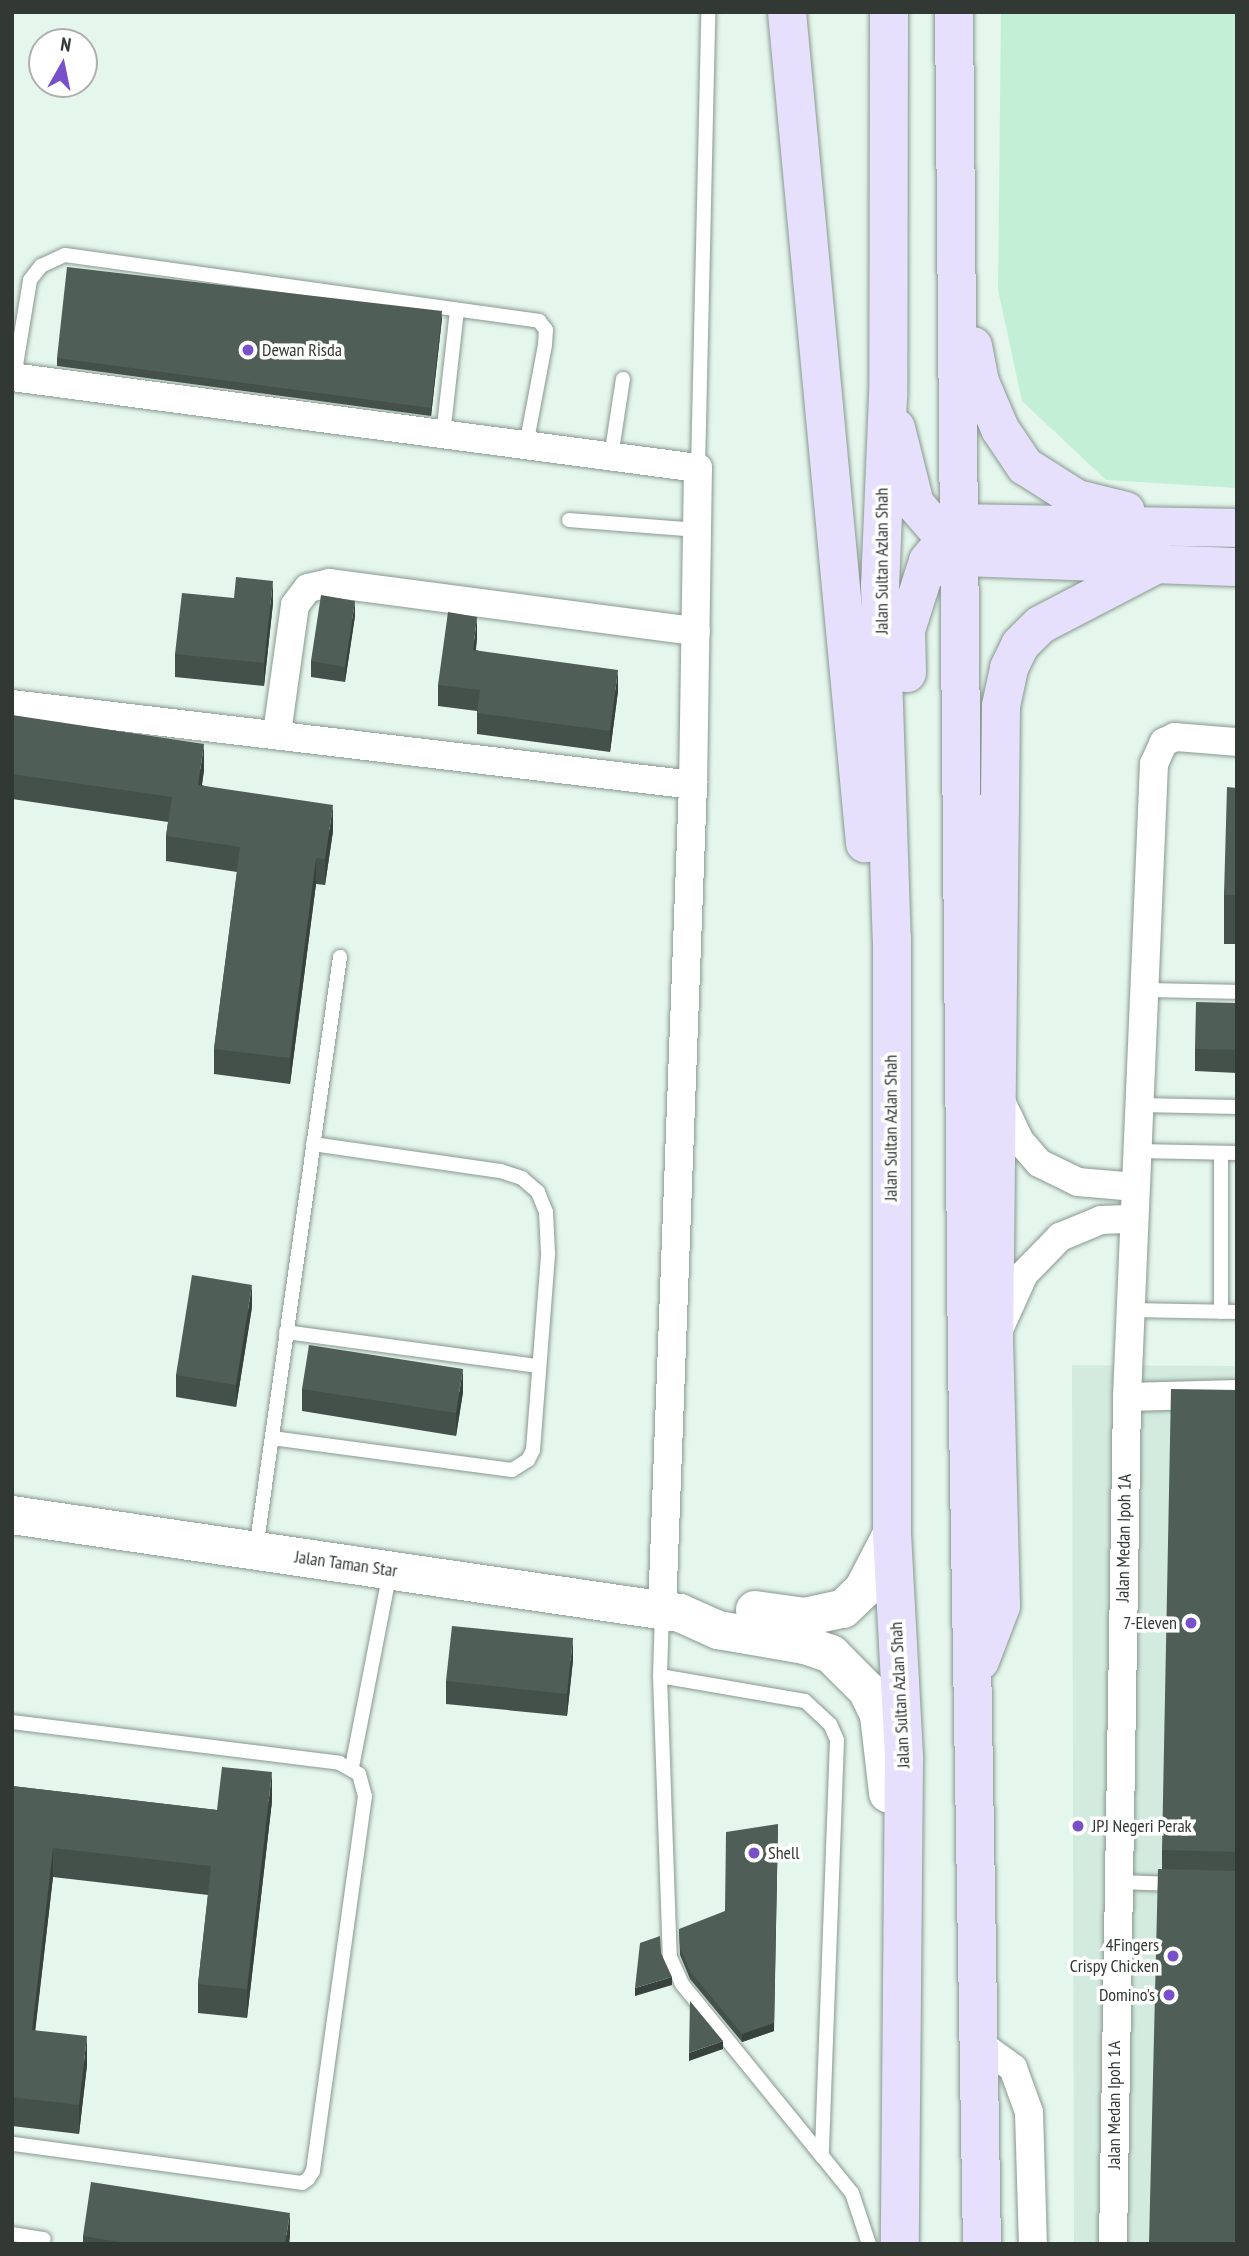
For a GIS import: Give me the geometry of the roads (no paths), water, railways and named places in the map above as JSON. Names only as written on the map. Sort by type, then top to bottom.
[{"type":"main road","points":[[786,12],[867,866],[892,939]]},
{"type":"main road","name":"Jalan Sultan Azlan Shah","points":[[889,12],[888,396],[880,585],[892,939],[892,1534],[905,1859],[900,2244]]},
{"type":"main road","points":[[954,12],[959,279],[955,540],[961,614],[982,2244]]},
{"type":"main road","points":[[959,279],[980,382],[1000,429],[1025,466],[1077,499],[1188,526]]},
{"type":"main road","points":[[888,396],[915,504],[955,540],[1161,562],[1237,567]]},
{"type":"main road","points":[[905,1859],[918,1620],[906,630],[928,561],[955,540],[1188,526],[1237,528]]},
{"type":"main road","points":[[973,1679],[1001,1605],[993,1344],[1001,706],[1009,668],[1020,645],[1040,625],[1161,562]]},
{"type":"main road","points":[[912,611],[927,601],[940,601],[961,614]]},
{"type":"street","points":[[13,377],[698,468],[693,785],[671,1611]]},
{"type":"street","points":[[276,733],[295,605],[308,588],[329,583],[696,631]]},
{"type":"street","points":[[12,704],[276,733],[693,785]]},
{"type":"street","name":"Jalan Medan Ipoh 1A","points":[[1113,2244],[1115,1882],[1127,1397],[1143,990],[1157,752],[1175,737],[1237,742]]},
{"type":"street","points":[[995,1088],[1020,1141],[1038,1163],[1078,1182],[1136,1186]]},
{"type":"street","points":[[993,1344],[1013,1293],[1051,1245],[1079,1226],[1134,1219]]},
{"type":"street","points":[[1127,1397],[1237,1394]]},
{"type":"street","name":"Jalan Taman Star","points":[[12,1515],[671,1611],[723,1608],[804,1618],[830,1614],[863,1590],[892,1534]]},
{"type":"street","name":"Jalan Taman Star","points":[[671,1611],[718,1630],[805,1644],[831,1654],[852,1670],[879,1714],[889,1814],[905,1859]]},
{"type":"street","points":[[980,2044],[1013,2068],[1029,2112],[1032,2244]]},
{"type":"lane","points":[[698,468],[708,12]]},
{"type":"lane","points":[[13,377],[30,280],[41,265],[65,255],[539,321],[546,330],[526,446]]},
{"type":"lane","points":[[443,435],[457,310]]},
{"type":"lane","points":[[611,457],[623,379]]},
{"type":"lane","points":[[569,520],[698,530]]},
{"type":"lane","points":[[256,1550],[340,957]]},
{"type":"lane","points":[[1143,990],[1237,992]]},
{"type":"lane","points":[[1139,1105],[1237,1107]]},
{"type":"lane","points":[[272,1438],[512,1470],[528,1460],[533,1450],[548,1253],[546,1212],[538,1192],[522,1178],[500,1171],[313,1144]]},
{"type":"lane","points":[[1137,1152],[1237,1153]]},
{"type":"lane","points":[[1221,1153],[1221,1312]]},
{"type":"lane","points":[[1131,1310],[1237,1312]]},
{"type":"lane","points":[[286,1332],[539,1366]]},
{"type":"lane","points":[[12,2144],[302,2183],[308,2179],[313,2171],[365,1796],[364,1784],[352,1767],[390,1570]]},
{"type":"lane","points":[[671,1611],[660,1676],[673,1967],[852,2193],[869,2244]]},
{"type":"lane","points":[[660,1676],[805,1701],[830,1724],[837,1740],[822,2157]]},
{"type":"lane","points":[[12,1722],[352,1767]]},
{"type":"lane","points":[[1115,1882],[1196,1884]]},
{"type":"lane","points":[[12,2234],[44,2239]]},
{"type":"place","name":"Dewan Risda","points":[[248,350]]},
{"type":"place","name":"7-Eleven","points":[[1191,1623]]},
{"type":"place","name":"JPJ Negeri Perak","points":[[1078,1826]]},
{"type":"place","name":"Shell","points":[[754,1853]]},
{"type":"place","name":"4Fingers Crispy Chicken","points":[[1173,1956]]},
{"type":"place","name":"Domino's","points":[[1169,1995]]}]
